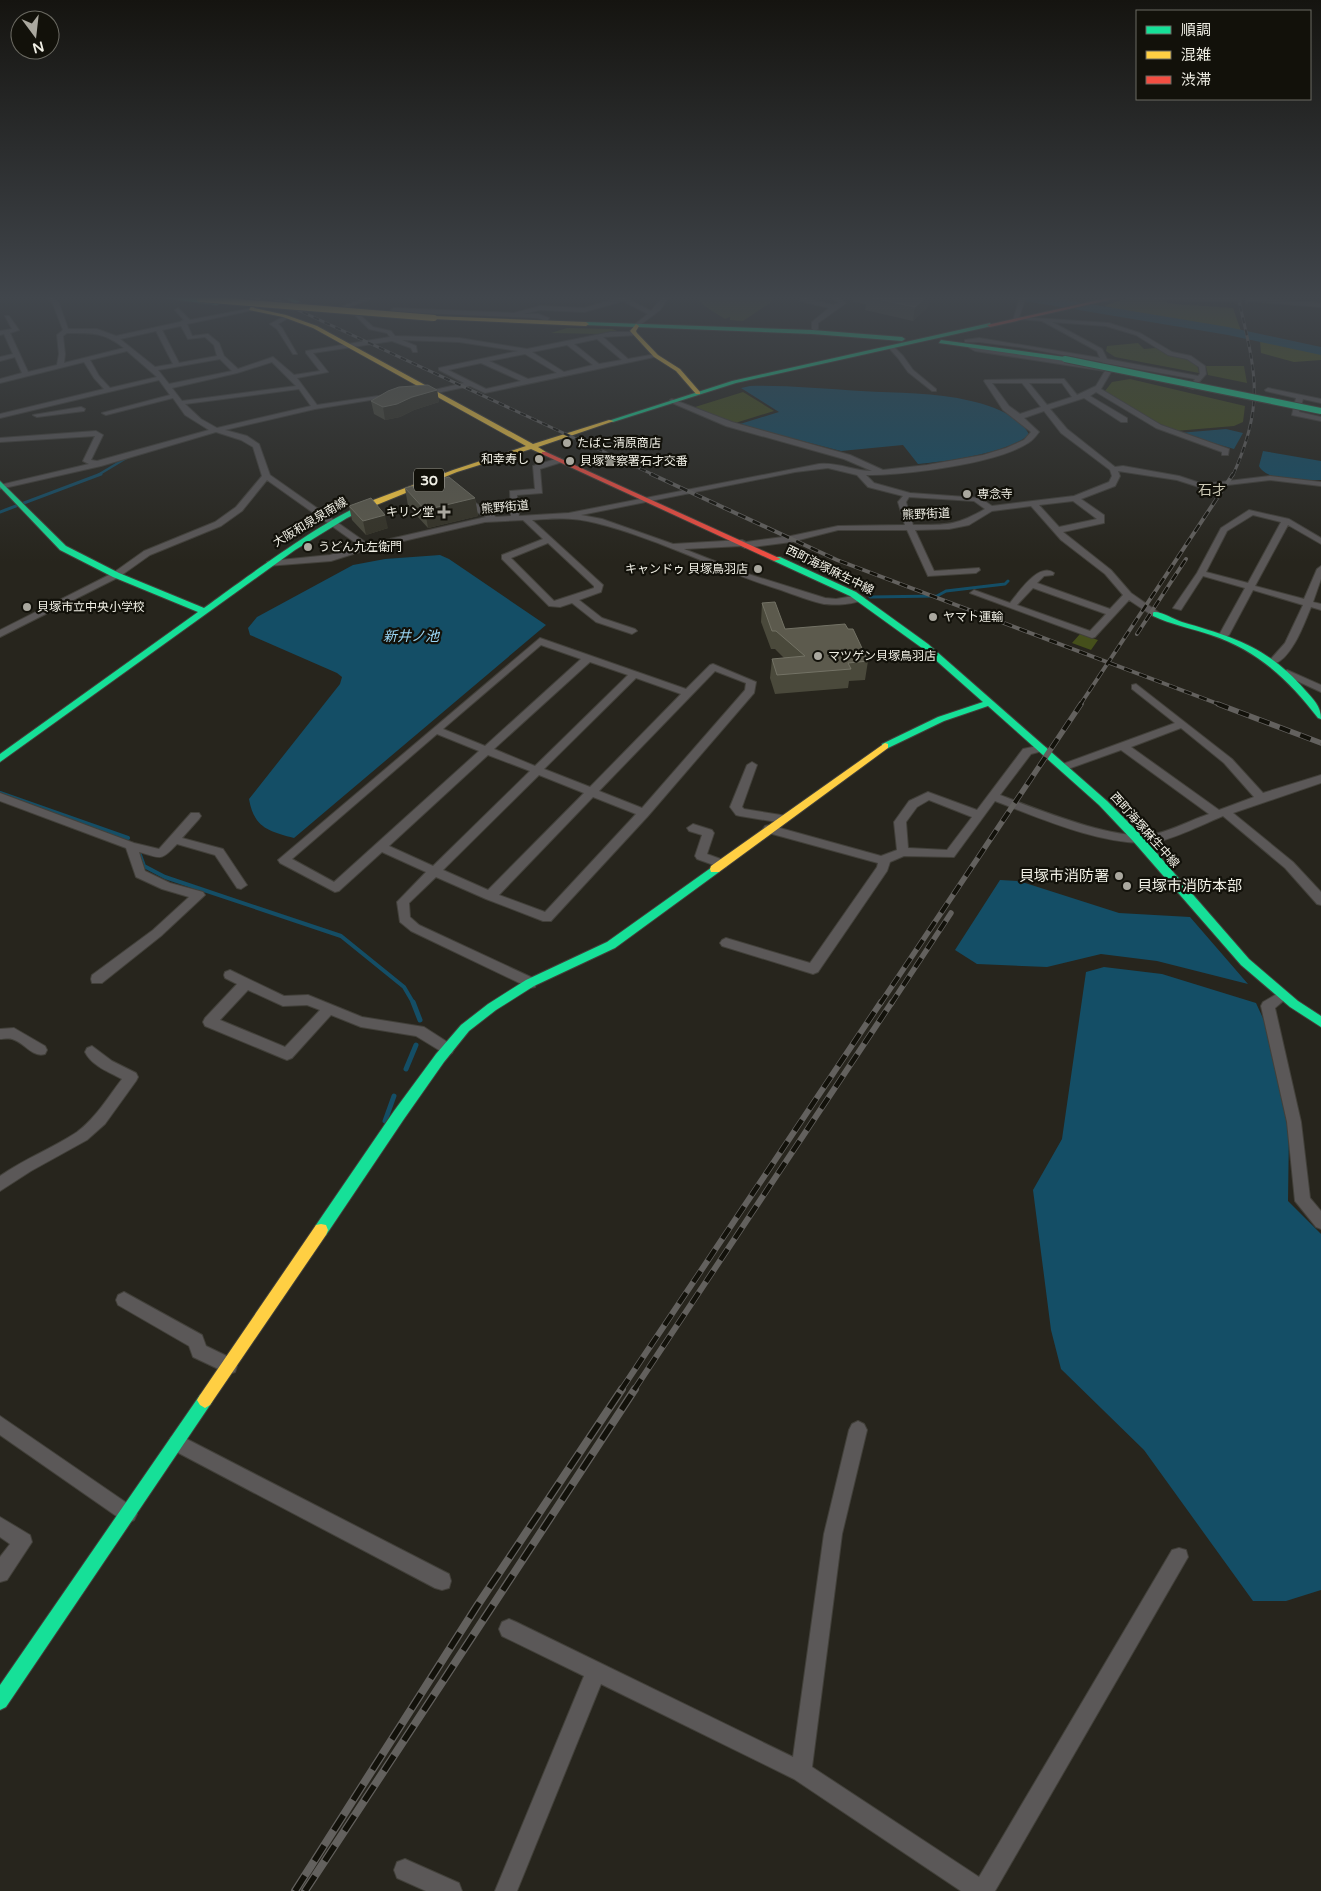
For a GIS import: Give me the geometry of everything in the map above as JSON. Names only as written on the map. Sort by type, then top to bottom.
[{"type":"main road","name":"西町海塚麻生中線","points":[[416,385],[531,447],[860,598],[894,622],[1104,803],[1246,962],[1282,996],[1321,1022]]},
{"type":"main road","points":[[691,385],[698,393]]},
{"type":"main road","name":"大阪和泉泉南線","points":[[0,759],[270,564],[333,522],[390,495],[449,483],[531,447],[725,385]]},
{"type":"main road","points":[[1205,385],[1237,397],[1321,417]]},
{"type":"main road","points":[[1211,385],[1321,412]]},
{"type":"main road","points":[[1215,385],[1321,407]]},
{"type":"main road","points":[[1220,385],[1321,402]]},
{"type":"main road","points":[[1,486],[63,548],[116,575],[204,611]]},
{"type":"main road","points":[[1156,614],[1166,619],[1224,635],[1258,650],[1287,673],[1306,694],[1321,716]]},
{"type":"main road","points":[[0,1701],[399,1115],[447,1049],[465,1028],[530,984],[611,945],[880,748],[941,719],[990,703]]},
{"type":"street","points":[[103,385],[108,390]]},
{"type":"street","points":[[0,417],[129,385]]},
{"type":"street","points":[[165,385],[198,421],[216,430],[244,438],[256,446],[266,476],[366,547]]},
{"type":"street","points":[[167,388],[178,385]]},
{"type":"street","points":[[427,392],[463,385]]},
{"type":"street","points":[[473,385],[485,390],[511,385]]},
{"type":"street","points":[[928,385],[934,390]]},
{"type":"street","points":[[569,515],[795,470],[830,466],[860,473],[882,472],[973,461],[1026,443],[1034,437],[1035,432],[1020,417],[1006,408],[990,385]]},
{"type":"street","points":[[1027,385],[1064,431],[1113,469],[1123,468],[1179,478],[1202,486],[1270,478],[1321,484]]},
{"type":"street","points":[[1067,385],[1075,398]]},
{"type":"street","points":[[1020,417],[1044,407],[1084,395],[1096,389],[1099,385]]},
{"type":"street","points":[[180,403],[301,387],[315,407]]},
{"type":"street","points":[[1096,389],[1124,408],[1153,424],[1206,445],[1219,448],[1226,451],[1225,454]]},
{"type":"street","points":[[1268,390],[1321,402]]},
{"type":"street","points":[[1,486],[98,464],[216,430],[315,407],[401,395]]},
{"type":"street","points":[[1084,395],[1124,420]]},
{"type":"street","points":[[106,413],[174,396]]},
{"type":"street","points":[[1300,396],[1295,413],[1321,417]]},
{"type":"street","points":[[672,402],[729,424],[820,448],[882,472]]},
{"type":"street","points":[[0,417],[82,409]]},
{"type":"street","points":[[0,440],[96,433],[100,435],[87,461],[98,464]]},
{"type":"street","points":[[515,518],[513,493],[539,491],[536,468],[559,460]]},
{"type":"street","name":"熊野街道","points":[[270,564],[331,558],[366,547],[494,519],[569,515],[599,521],[671,547],[743,544],[791,539],[838,528],[940,528],[959,525],[990,509],[1034,505],[1075,498],[1112,484],[1115,481],[1113,469]]},
{"type":"street","points":[[860,473],[871,485],[907,495],[980,500],[990,509]]},
{"type":"street","points":[[0,634],[116,575],[147,553],[218,524],[239,509],[266,476]]},
{"type":"street","points":[[449,483],[474,507],[494,519]]},
{"type":"street","points":[[907,495],[902,502],[910,528],[931,574],[976,570]]},
{"type":"street","points":[[1058,530],[1101,521],[1101,517],[1075,498]]},
{"type":"street","points":[[1034,505],[1064,538],[1108,572],[1128,595],[1156,614]]},
{"type":"street","points":[[1178,608],[1201,573],[1224,530],[1252,512],[1286,521],[1321,541]]},
{"type":"street","points":[[525,518],[599,585],[598,590],[574,600],[552,604],[505,557],[549,540]]},
{"type":"street","points":[[1224,635],[1286,521]]},
{"type":"street","points":[[671,547],[742,575],[824,600],[836,602],[860,598]]},
{"type":"street","points":[[1274,661],[1284,653],[1308,604],[1321,569]]},
{"type":"street","points":[[1012,606],[1041,574],[1050,573]]},
{"type":"street","points":[[1201,573],[1321,607]]},
{"type":"street","points":[[1031,584],[1112,613]]},
{"type":"street","points":[[974,593],[1092,635],[1128,595]]},
{"type":"street","points":[[574,600],[599,620],[632,631]]},
{"type":"street","points":[[588,658],[335,888],[284,860],[540,641],[687,693]]},
{"type":"street","points":[[381,847],[490,896],[547,918],[644,813],[750,691],[751,682],[713,667],[490,896]]},
{"type":"street","points":[[1287,673],[1321,689]]},
{"type":"street","points":[[530,984],[415,928],[404,919],[403,902],[634,674]]},
{"type":"street","points":[[1136,687],[1228,761],[1261,798]]},
{"type":"street","points":[[1064,767],[1183,724]]},
{"type":"street","points":[[436,730],[644,813]]},
{"type":"street","points":[[1123,746],[1275,853],[1316,892],[1321,901]]},
{"type":"street","points":[[770,830],[883,860],[903,852],[950,854],[1027,751],[1042,748]]},
{"type":"street","points":[[752,765],[736,807],[740,812],[783,819]]},
{"type":"street","points":[[992,796],[1076,825],[1138,840],[1155,838],[1261,798],[1321,779]]},
{"type":"street","points":[[903,852],[900,822],[913,804],[928,796],[978,815]]},
{"type":"street","points":[[0,797],[131,846],[160,854],[195,816]]},
{"type":"street","points":[[693,828],[708,833],[701,856],[722,864]]},
{"type":"street","points":[[173,839],[219,852],[241,885]]},
{"type":"street","points":[[97,979],[157,933],[199,895],[166,886],[140,874],[131,846]]},
{"type":"street","points":[[726,943],[813,969],[883,868],[883,860]]},
{"type":"street","points":[[230,975],[283,1001],[308,1000],[362,1022],[419,1031],[447,1049]]},
{"type":"street","points":[[246,983],[210,1022],[287,1054],[329,1009]]},
{"type":"street","points":[[1282,996],[1268,1006],[1294,1122],[1303,1202],[1321,1222]]},
{"type":"street","points":[[0,1034],[14,1033],[40,1050]]},
{"type":"street","points":[[0,1184],[26,1166],[82,1136],[100,1120],[131,1077],[107,1065],[92,1052]]},
{"type":"street","points":[[124,1300],[196,1342],[199,1352],[229,1366]]},
{"type":"street","points":[[0,1425],[128,1514]]},
{"type":"street","points":[[801,1772],[832,1534],[858,1430]]},
{"type":"street","points":[[177,1443],[442,1582]]},
{"type":"street","points":[[0,1526],[22,1542],[0,1573]]},
{"type":"street","points":[[508,1629],[801,1772],[981,1891],[1179,1557]]},
{"type":"street","points":[[506,1891],[596,1672]]},
{"type":"street","points":[[404,1870],[451,1891]]},
{"type":"green space","points":[[1109,385],[1157,385],[1245,406],[1243,422],[1234,426],[1175,431],[1127,408],[1105,391]]},
{"type":"green space","points":[[743,392],[774,411],[732,424],[695,407]]},
{"type":"green space","points":[[1080,634],[1098,640],[1091,650],[1072,643]]},
{"type":"water","points":[[750,386],[916,393],[957,398],[987,405],[1004,412],[1020,422],[1029,435],[992,452],[960,459],[918,464],[903,445],[841,451],[741,425],[779,412],[741,388]]},
{"type":"water","points":[[1226,429],[1243,433],[1234,449],[1179,433]]},
{"type":"water","points":[[1263,451],[1321,461],[1321,480],[1287,479],[1270,475],[1259,466]]},
{"type":"water","name":"新井ノ池","points":[[440,555],[449,559],[546,625],[294,838],[264,827],[251,809],[249,799],[340,684],[342,677],[337,673],[250,635],[248,628],[257,617],[353,565],[385,559]]},
{"type":"water","points":[[1000,880],[1019,881],[1119,913],[1190,917],[1248,984],[1157,961],[1101,954],[1047,967],[977,964],[955,950]]},
{"type":"water","points":[[1104,967],[1162,974],[1256,1003],[1267,1027],[1289,1129],[1288,1201],[1321,1234],[1321,1590],[1286,1601],[1253,1601],[1144,1450],[1061,1369],[1051,1330],[1033,1190],[1062,1139],[1086,972]]},
{"type":"building","points":[[428,385],[437,390],[383,407],[371,401],[399,387]]},
{"type":"building","points":[[449,477],[475,498],[425,510],[405,488]]},
{"type":"building","points":[[371,498],[385,515],[363,521],[349,506]]},
{"type":"building","points":[[775,602],[785,629],[845,624],[848,629],[853,629],[868,661],[848,663],[851,669],[777,675],[772,659],[805,656],[776,631],[772,631],[762,603]]},
{"type":"waterway","points":[[98,475],[128,457]]},
{"type":"waterway","points":[[0,512],[101,474]]},
{"type":"waterway","points":[[870,597],[937,596],[946,591],[1005,584],[1008,581]]},
{"type":"waterway","points":[[0,793],[128,838]]},
{"type":"waterway","points":[[140,855],[144,866],[165,877],[341,936],[404,987],[413,1003]]},
{"type":"waterway","points":[[413,1003],[420,1020]]},
{"type":"waterway","points":[[406,1069],[416,1045]]},
{"type":"waterway","points":[[385,1121],[394,1096]]},
{"type":"railway","points":[[460,385],[654,475]]},
{"type":"railway","points":[[1233,475],[1250,427],[1254,406],[1254,385]]},
{"type":"railway","points":[[651,474],[837,560],[1108,662]]},
{"type":"railway","points":[[1108,662],[1233,474]]},
{"type":"railway","points":[[1137,634],[1186,559]]},
{"type":"railway","points":[[1080,705],[1108,662]]},
{"type":"railway","points":[[1108,662],[1221,705]]},
{"type":"railway","points":[[880,1004],[1081,704]]},
{"type":"railway","points":[[1218,704],[1321,743]]},
{"type":"railway","points":[[891,1004],[951,913]]},
{"type":"railway","points":[[621,1390],[881,1002]]},
{"type":"railway","points":[[634,1390],[892,1002]]},
{"type":"railway","points":[[295,1891],[477,1606],[622,1389]]},
{"type":"railway","points":[[305,1891],[635,1389]]},
{"type":"traffic: fast","points":[[611,421],[724,385]]},
{"type":"traffic: fast","points":[[1194,385],[1321,411]]},
{"type":"traffic: fast","points":[[0,483],[63,548],[116,575],[204,611]]},
{"type":"traffic: fast","points":[[0,759],[292,548],[344,516],[371,504]]},
{"type":"traffic: fast","points":[[777,559],[853,594],[925,646],[1103,803],[1137,838],[1245,962],[1294,1004],[1321,1022]]},
{"type":"traffic: fast","points":[[1156,614],[1177,623],[1231,639],[1261,655],[1275,665],[1299,688],[1321,716]]},
{"type":"traffic: fast","points":[[885,746],[941,719],[989,703]]},
{"type":"traffic: fast","points":[[321,1230],[399,1115],[440,1058],[465,1028],[492,1007],[530,983],[611,945],[715,869]]},
{"type":"traffic: fast","points":[[0,1701],[205,1400]]},
{"type":"traffic: slow","points":[[421,385],[544,453]]},
{"type":"traffic: slow","points":[[691,385],[698,393]]},
{"type":"traffic: slow","points":[[371,504],[455,471],[611,421]]},
{"type":"traffic: slow","points":[[715,869],[885,746]]},
{"type":"traffic: slow","points":[[205,1400],[321,1230]]},
{"type":"traffic: jam","points":[[544,453],[777,559]]},
{"type":"place","name":"たばこ清原商店","points":[[567,443]]},
{"type":"place","name":"和幸寿し","points":[[539,459]]},
{"type":"place","name":"貝塚警察署石才交番","points":[[570,461]]},
{"type":"place","name":"専念寺","points":[[967,494]]},
{"type":"place","name":"キリン堂","points":[[444,512]]},
{"type":"place","name":"うどん九左衛門","points":[[308,547]]},
{"type":"place","name":"キャンドゥ 貝塚鳥羽店","points":[[758,569]]},
{"type":"place","name":"貝塚市立中央小学校","points":[[27,607]]},
{"type":"place","name":"ヤマト運輸","points":[[933,617]]},
{"type":"place","name":"マツゲン貝塚鳥羽店","points":[[818,656]]},
{"type":"place","name":"貝塚市消防署","points":[[1119,876]]},
{"type":"place","name":"貝塚市消防本部","points":[[1127,886]]},
{"type":"district","name":"石才","points":[[1212,490]]}]
